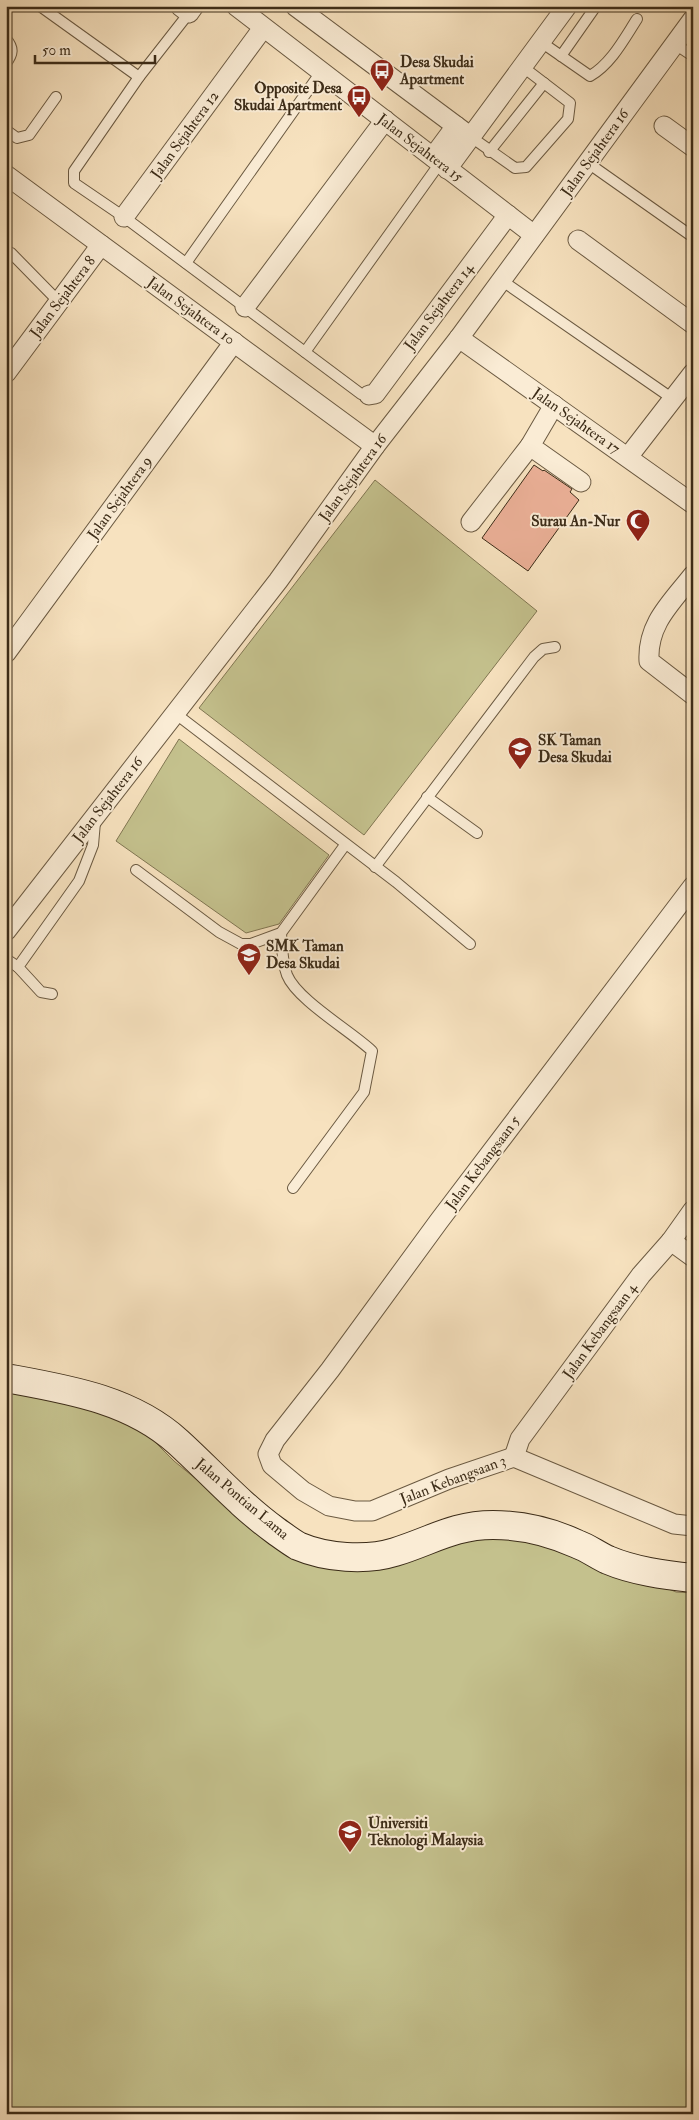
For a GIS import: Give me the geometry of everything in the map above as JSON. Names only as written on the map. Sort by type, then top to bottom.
[{"type":"street","name":"Jalan Sejahtera 15","points":[[236,6],[534,235]]},
{"type":"street","points":[[295,6],[463,132]]},
{"type":"street","points":[[440,163],[463,132],[522,67],[568,6]]},
{"type":"street","name":"Jalan Sejahtera 16","points":[[6,931],[278,581],[375,446],[459,338],[693,19]]},
{"type":"street","name":"Jalan Sejahtera 12","points":[[124,217],[263,28]]},
{"type":"street","points":[[245,307],[385,120]]},
{"type":"street","points":[[664,126],[693,148]]},
{"type":"street","name":"Jalan Sejahtera 10","points":[[6,175],[375,446]]},
{"type":"street","name":"Jalan Sejahtera 14","points":[[368,395],[374,394],[508,215]]},
{"type":"street","points":[[578,240],[693,324]]},
{"type":"street","name":"Jalan Sejahtera 8","points":[[6,373],[101,245]]},
{"type":"street","name":"Jalan Sejahtera 17","points":[[459,338],[693,504]]},
{"type":"street","name":"Jalan Sejahtera 9","points":[[6,653],[234,342]]},
{"type":"street","points":[[628,457],[693,372]]},
{"type":"street","points":[[471,522],[530,446],[554,406]]},
{"type":"street","points":[[530,446],[581,482]]},
{"type":"street","points":[[693,575],[657,620],[648,644],[649,661],[693,695]]},
{"type":"street","name":"Jalan Kebangsaan 5","points":[[275,1440],[693,886]]},
{"type":"street","name":"Jalan Kebangsaan 4","points":[[514,1457],[520,1439],[641,1275],[671,1241],[693,1210]]},
{"type":"street","points":[[671,1241],[693,1258]]},
{"type":"street","name":"Jalan Pontian Lama","points":[[6,1378],[79,1391],[124,1408],[149,1422],[177,1441],[213,1478],[260,1519],[298,1546],[332,1555],[364,1557],[394,1552],[458,1528],[491,1525],[523,1526],[577,1544],[609,1560],[656,1574],[693,1578]]},
{"type":"street","name":"Jalan Kebangsaan 3","points":[[275,1440],[268,1454],[272,1465],[303,1491],[329,1506],[355,1511],[372,1511],[449,1479],[514,1457],[674,1524],[693,1526]]},
{"type":"lane","points":[[40,6],[139,77]]},
{"type":"lane","points":[[561,56],[596,6]]},
{"type":"lane","points":[[188,9],[74,171],[74,183],[124,217],[361,394],[368,395]]},
{"type":"lane","points":[[541,42],[590,76],[615,52],[637,20]]},
{"type":"lane","points":[[6,40],[12,45],[13,50],[6,62]]},
{"type":"lane","points":[[675,44],[693,56]]},
{"type":"lane","points":[[463,132],[489,152],[515,168],[526,167],[568,119],[570,103],[522,67]]},
{"type":"lane","points":[[186,263],[321,72]]},
{"type":"lane","points":[[489,152],[544,83]]},
{"type":"lane","points":[[6,130],[17,138],[29,135],[56,97]]},
{"type":"lane","points":[[305,352],[440,163]]},
{"type":"lane","points":[[588,163],[693,237]]},
{"type":"lane","points":[[6,251],[11,253],[59,302]]},
{"type":"lane","points":[[501,280],[673,399]]},
{"type":"lane","points":[[375,866],[534,657],[543,649],[555,646]]},
{"type":"lane","points":[[176,714],[375,866],[470,944]]},
{"type":"lane","points":[[427,797],[477,833]]},
{"type":"lane","points":[[18,966],[79,881],[92,845],[95,816]]},
{"type":"lane","points":[[136,870],[219,932],[241,944],[251,944],[282,933],[346,845]]},
{"type":"lane","points":[[282,933],[283,963],[288,978],[304,996],[372,1051],[364,1092],[293,1188]]},
{"type":"lane","points":[[6,958],[18,966],[41,992],[52,994]]},
{"type":"shaded area","points":[[375,480],[537,611],[364,835],[199,708]]},
{"type":"shaded area","points":[[179,739],[329,855],[279,924],[246,933],[116,841]]},
{"type":"shaded area","name":"Universiti Teknologi Malaysia","points":[[6,1384],[74,1397],[148,1435],[174,1461],[279,1547],[464,1541],[518,1532],[605,1563],[676,1592],[693,1593],[693,2114],[6,2114]]},
{"type":"building","points":[[534,465],[572,489],[570,492],[579,500],[528,571],[482,538]]},
{"type":"place","name":"Desa Skudai Apartment","points":[[382,92]]},
{"type":"place","name":"Opposite Desa Skudai Apartment","points":[[359,118]]},
{"type":"place","name":"Surau An-Nur","points":[[638,542]]},
{"type":"place","name":"SK Taman Desa Skudai","points":[[520,770]]},
{"type":"place","name":"SMK Taman Desa Skudai","points":[[249,976]]},
{"type":"place","name":"Universiti Teknologi Malaysia","points":[[350,1853]]}]
